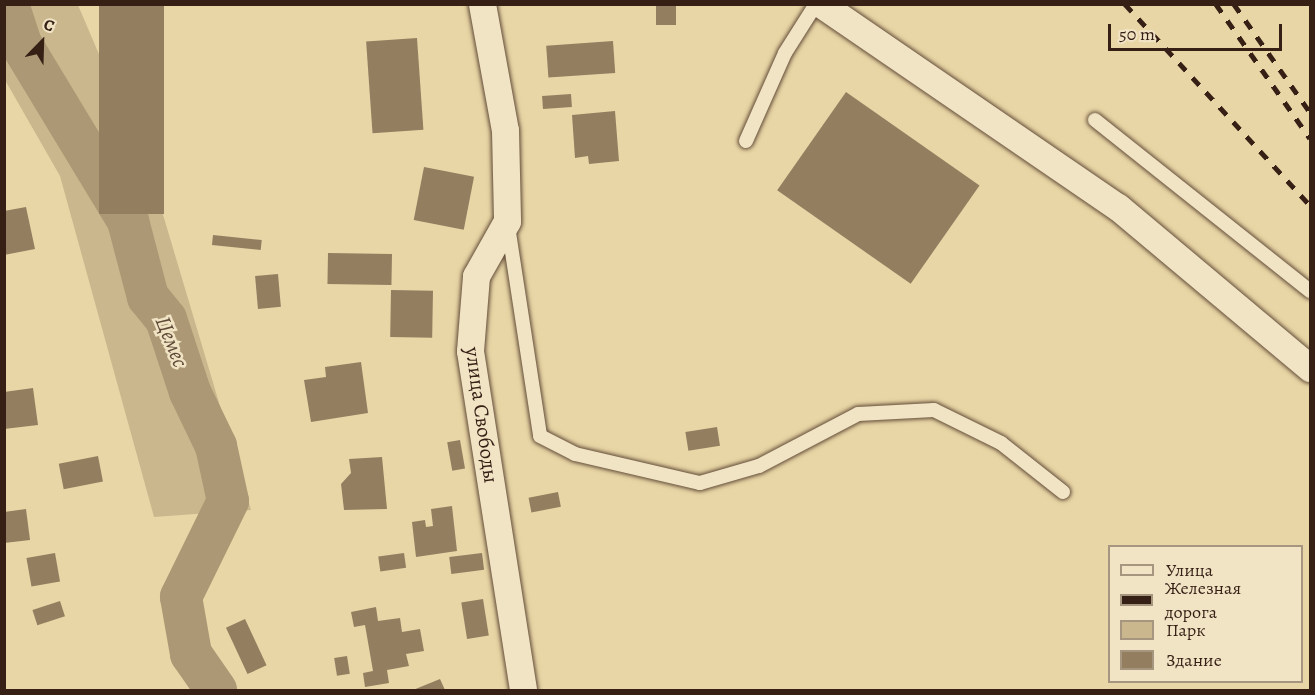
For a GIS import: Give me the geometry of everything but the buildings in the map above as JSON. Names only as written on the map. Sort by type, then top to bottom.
[{"type":"street","points":[[482,4],[505,130],[507,220]]},
{"type":"street","points":[[821,4],[1119,207],[1311,368]]},
{"type":"street","name":"улица Свободы","points":[[507,220],[476,276],[470,351],[523,690]]},
{"type":"lane","points":[[746,141],[785,53],[816,4]]},
{"type":"lane","points":[[1095,120],[1311,291]]},
{"type":"lane","points":[[507,220],[540,436],[575,454],[700,483],[759,466],[858,414],[934,410],[1001,443],[1063,492]]},
{"type":"green space","points":[[5,4],[78,5],[153,181],[251,510],[154,517],[60,176],[5,80]]},
{"type":"waterway","name":"Цемес","points":[[8,4],[21,44],[128,221],[148,297],[166,319],[190,392],[216,446],[228,501],[181,597],[191,654],[216,690]]},
{"type":"railway","points":[[1125,4],[1310,205]]},
{"type":"railway","points":[[1216,4],[1310,138]]},
{"type":"railway","points":[[1234,4],[1310,112]]}]
